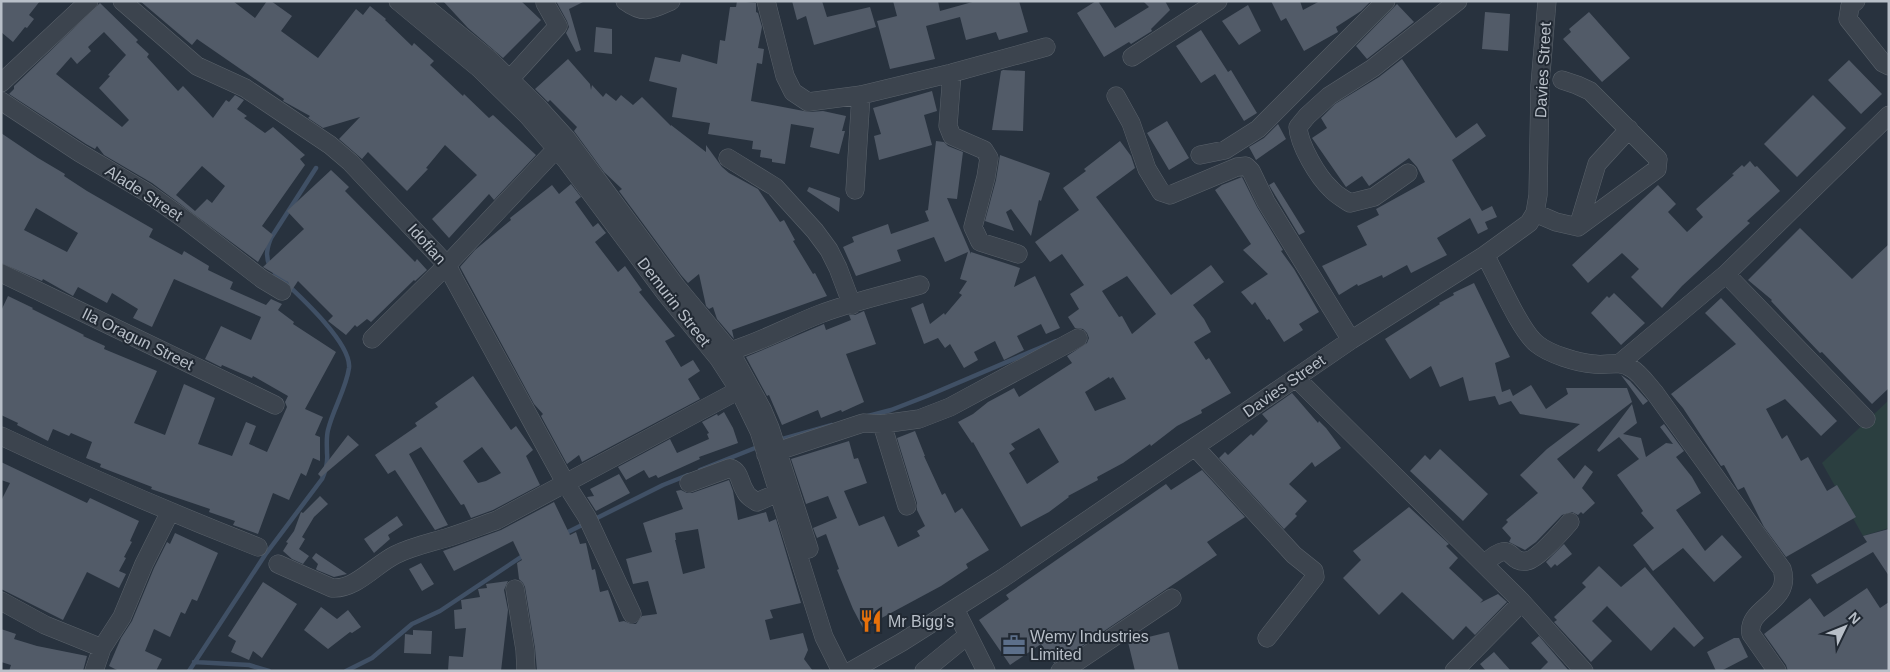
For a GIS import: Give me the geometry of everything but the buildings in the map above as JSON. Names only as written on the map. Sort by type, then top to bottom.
[{"type":"street","points":[[1,83],[89,1]]},
{"type":"street","name":"Idofian","points":[[122,1],[197,66],[244,88],[330,145],[350,162],[447,265],[566,484],[591,524],[632,614]]},
{"type":"street","name":"Demurin Street","points":[[398,1],[480,69],[528,116],[557,148],[666,294],[719,359],[739,390],[768,443]]},
{"type":"street","name":"Demurin Street","points":[[418,1],[489,59],[567,139],[676,286],[730,351],[762,409],[768,443],[850,670]]},
{"type":"street","points":[[625,1],[642,11],[652,10],[670,1]]},
{"type":"street","points":[[766,1],[785,76],[793,92],[808,102],[860,95],[952,73],[1046,47]]},
{"type":"street","points":[[1132,57],[1218,1]]},
{"type":"street","points":[[1200,155],[1225,150],[1258,129],[1386,1]]},
{"type":"street","points":[[1408,173],[1374,197],[1350,203],[1331,190],[1315,168],[1298,135],[1298,127],[1329,96],[1373,68],[1458,1]]},
{"type":"street","name":"Davies Street","points":[[850,670],[902,642],[1003,578],[1351,340],[1486,255],[1529,223],[1535,213],[1538,195],[1540,85],[1547,1]]},
{"type":"street","points":[[1856,1],[1850,6],[1848,19],[1883,63],[1889,66]]},
{"type":"street","points":[[510,79],[558,26],[545,3]]},
{"type":"street","points":[[952,73],[948,126],[952,136],[984,150],[989,158],[973,227],[977,238],[980,242],[1018,254]]},
{"type":"street","points":[[1535,213],[1556,222],[1578,227],[1657,169],[1658,159],[1590,91],[1562,80]]},
{"type":"street","points":[[855,190],[860,95]]},
{"type":"street","points":[[1116,96],[1130,123],[1147,169],[1161,192],[1170,195],[1237,167],[1246,166],[1251,171],[1266,202],[1351,340]]},
{"type":"street","name":"Alade Street","points":[[1,101],[146,192],[282,292]]},
{"type":"street","points":[[1620,363],[1726,274],[1889,115]]},
{"type":"street","points":[[1578,227],[1598,164],[1629,129]]},
{"type":"street","points":[[372,339],[447,265],[557,148]]},
{"type":"street","points":[[728,158],[775,187],[815,231],[829,250],[838,268],[852,305]]},
{"type":"street","points":[[1486,255],[1524,328],[1535,343],[1544,350],[1594,364],[1620,363],[1632,368],[1655,393],[1782,569],[1785,578],[1784,587],[1770,604],[1753,619],[1750,627],[1751,634],[1777,671]]},
{"type":"street","name":"Ila Oragun Street","points":[[1,273],[275,405]]},
{"type":"street","points":[[1726,274],[1866,419]]},
{"type":"street","points":[[730,351],[748,346],[822,314],[920,285]]},
{"type":"street","points":[[768,443],[822,435],[863,423],[882,424],[919,419],[950,407],[1078,338]]},
{"type":"street","points":[[1296,378],[1522,602],[1584,671]]},
{"type":"street","points":[[278,564],[332,588],[339,589],[348,586],[394,555],[497,520],[739,390]]},
{"type":"street","points":[[882,424],[907,506]]},
{"type":"street","points":[[1,436],[170,512],[258,547]]},
{"type":"street","points":[[1196,447],[1294,555],[1316,574],[1267,638]]},
{"type":"street","points":[[690,483],[730,468],[736,470],[744,490],[757,502],[784,490]]},
{"type":"street","points":[[94,671],[102,648],[122,617],[144,564],[170,512]]},
{"type":"street","points":[[1484,564],[1497,552],[1501,551],[1528,561],[1538,554],[1570,522]]},
{"type":"street","points":[[515,589],[524,642],[526,671]]},
{"type":"street","points":[[1060,671],[1069,667],[1172,598]]},
{"type":"street","points":[[1,601],[46,625],[102,648]]},
{"type":"street","points":[[1454,671],[1522,602]]},
{"type":"street","points":[[955,609],[986,671]]},
{"type":"street","points":[[924,671],[968,635]]},
{"type":"green space","points":[[1889,400],[1889,528],[1863,536],[1822,463]]},
{"type":"waterway","points":[[270,267],[267,252],[271,238],[316,168]]},
{"type":"waterway","points":[[189,671],[265,555],[322,479],[327,463],[328,430],[349,368],[347,357],[332,331],[308,304],[275,273]]},
{"type":"waterway","points":[[868,416],[891,410],[927,396],[1056,341]]},
{"type":"waterway","points":[[779,440],[832,425]]},
{"type":"waterway","points":[[700,470],[760,446]]},
{"type":"waterway","points":[[593,520],[663,485],[688,475]]},
{"type":"waterway","points":[[564,534],[586,523]]},
{"type":"waterway","points":[[346,671],[372,658],[412,624],[440,611],[524,555]]},
{"type":"waterway","points":[[194,662],[249,665],[269,671]]},
{"type":"place","name":"Mr Bigg's","points":[[871,621]]},
{"type":"place","name":"Wemy Industries Limited","points":[[1014,645]]}]
